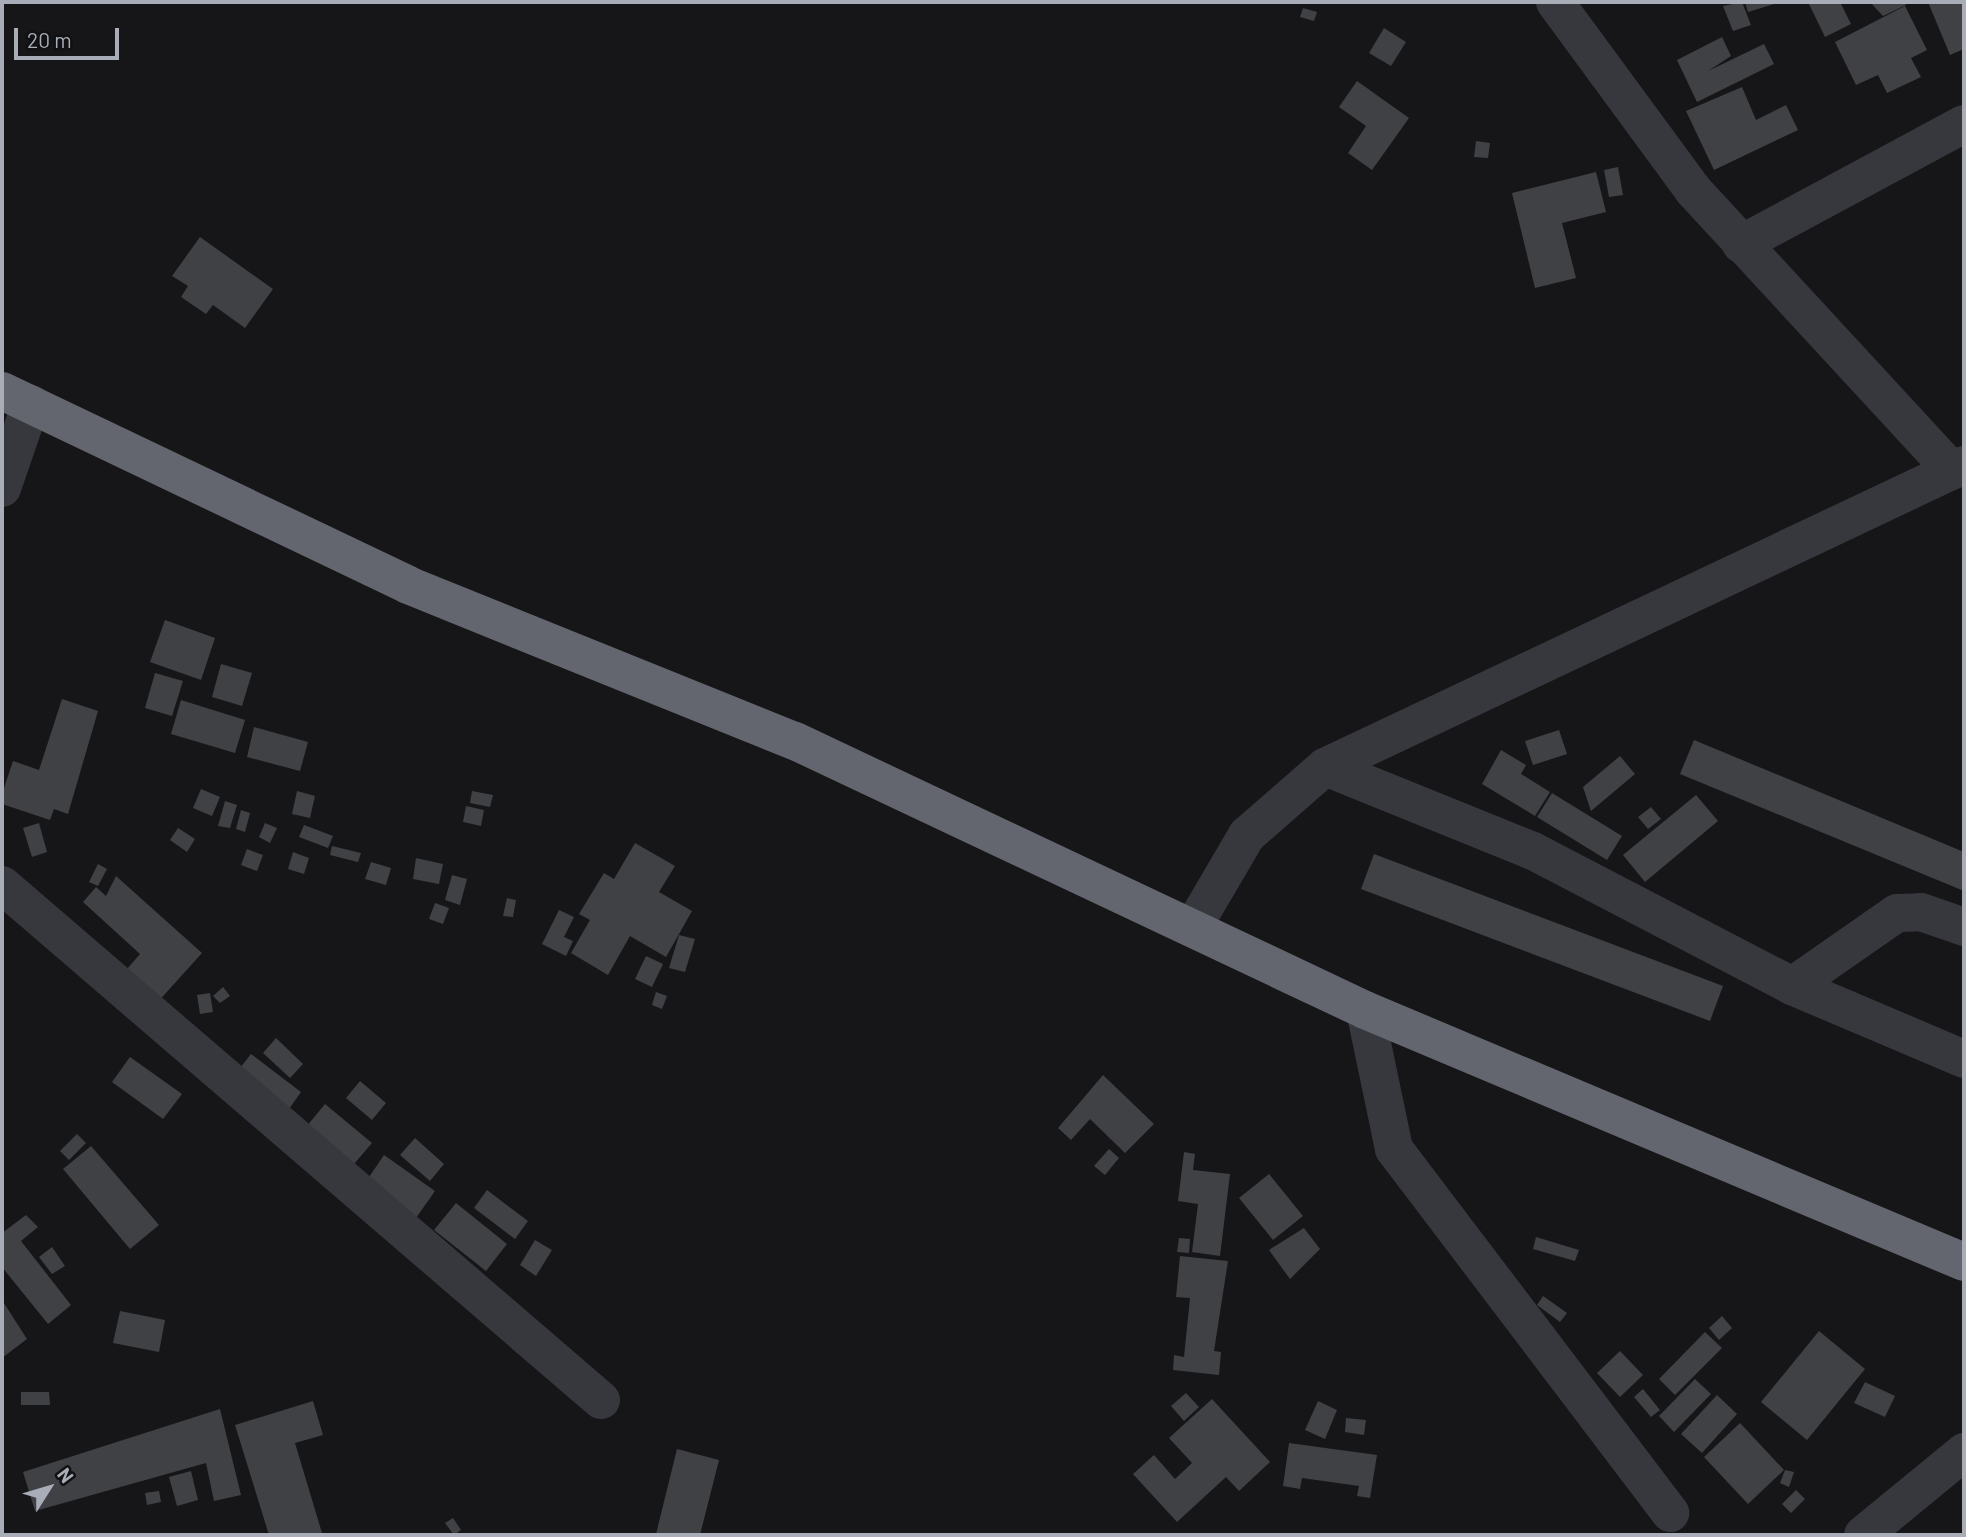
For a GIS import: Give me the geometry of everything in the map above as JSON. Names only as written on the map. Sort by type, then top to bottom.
[{"type":"highway","points":[[16,398],[408,585],[796,741],[1366,1010],[1964,1262]]},
{"type":"street","points":[[1193,927],[1247,835],[1325,767],[1958,468],[1741,244],[1693,190],[1555,2]]},
{"type":"street","points":[[1741,244],[1964,124]]},
{"type":"street","points":[[2,488],[16,398]]},
{"type":"street","points":[[1325,767],[1533,850],[1792,986],[1964,1059]]},
{"type":"street","points":[[2,885],[601,1400]]},
{"type":"street","points":[[1792,986],[1897,913],[1921,912],[1964,927]]},
{"type":"street","points":[[1366,1010],[1394,1149],[1670,1513]]},
{"type":"street","points":[[1863,1535],[1964,1452]]},
{"type":"building","points":[[1742,2],[1751,25],[1733,31],[1723,6]]},
{"type":"building","points":[[1745,2],[1781,2],[1748,12]]},
{"type":"building","points":[[1808,2],[1840,2],[1851,24],[1825,37]]},
{"type":"building","points":[[1870,2],[1904,2],[1906,5],[1883,16]]},
{"type":"building","points":[[1928,2],[1964,2],[1964,49],[1950,55]]},
{"type":"building","points":[[1905,6],[1927,50],[1911,58],[1921,77],[1887,93],[1878,75],[1856,85],[1835,42]]},
{"type":"building","points":[[1303,8],[1317,12],[1314,21],[1300,17]]},
{"type":"building","points":[[1384,28],[1406,42],[1391,66],[1369,53]]},
{"type":"building","points":[[1722,37],[1731,56],[1708,71],[1764,44],[1774,64],[1697,102],[1677,60]]},
{"type":"building","points":[[1357,81],[1409,118],[1372,170],[1348,153],[1366,126],[1339,107]]},
{"type":"building","points":[[1742,87],[1756,120],[1786,105],[1798,130],[1714,170],[1686,111]]},
{"type":"building","points":[[1476,141],[1490,143],[1488,158],[1474,157]]},
{"type":"building","points":[[1618,167],[1623,195],[1609,197],[1604,170]]},
{"type":"building","points":[[1596,172],[1606,212],[1562,223],[1576,278],[1535,288],[1512,193]]},
{"type":"building","points":[[200,237],[273,289],[245,328],[213,305],[206,314],[181,297],[188,286],[172,276]]},
{"type":"building","points":[[165,620],[215,638],[201,680],[150,662]]},
{"type":"building","points":[[221,664],[252,673],[242,706],[212,697]]},
{"type":"building","points":[[155,673],[183,681],[172,716],[145,708]]},
{"type":"building","points":[[62,699],[98,711],[68,814],[54,809],[50,820],[2,804],[2,794],[13,761],[39,770]]},
{"type":"building","points":[[181,700],[245,720],[235,753],[171,734]]},
{"type":"building","points":[[254,727],[308,742],[300,771],[247,757]]},
{"type":"building","points":[[1559,730],[1567,754],[1533,765],[1525,741]]},
{"type":"building","points":[[1694,740],[1964,852],[1964,891],[1680,774]]},
{"type":"building","points":[[1501,750],[1526,765],[1521,774],[1550,792],[1535,816],[1482,784]]},
{"type":"building","points":[[1620,756],[1635,774],[1591,811],[1583,787]]},
{"type":"building","points":[[201,789],[220,797],[212,816],[193,808]]},
{"type":"building","points":[[297,791],[315,796],[310,818],[292,814]]},
{"type":"building","points":[[472,791],[493,795],[490,807],[470,803]]},
{"type":"building","points":[[1552,793],[1622,836],[1607,860],[1537,817]]},
{"type":"building","points":[[1696,795],[1718,821],[1645,882],[1623,855]]},
{"type":"building","points":[[225,801],[237,805],[230,828],[218,826]]},
{"type":"building","points":[[466,806],[484,810],[481,826],[463,822]]},
{"type":"building","points":[[1651,807],[1661,819],[1648,829],[1638,817]]},
{"type":"building","points":[[241,810],[250,813],[245,832],[236,829]]},
{"type":"building","points":[[39,823],[47,852],[32,857],[23,828]]},
{"type":"building","points":[[265,823],[277,828],[270,843],[259,837]]},
{"type":"building","points":[[304,825],[333,836],[328,848],[299,837]]},
{"type":"building","points":[[178,828],[195,839],[187,852],[170,840]]},
{"type":"building","points":[[635,843],[675,866],[659,892],[692,911],[666,957],[630,936],[608,975],[571,953],[590,920],[579,914],[604,873],[614,879]]},
{"type":"building","points":[[332,846],[361,853],[358,862],[330,855]]},
{"type":"building","points":[[247,849],[263,855],[257,871],[241,865]]},
{"type":"building","points":[[293,852],[309,858],[304,874],[288,869]]},
{"type":"building","points":[[1374,854],[1723,986],[1710,1021],[1361,889]]},
{"type":"building","points":[[416,858],[443,864],[439,884],[413,879]]},
{"type":"building","points":[[371,862],[391,868],[386,885],[365,879]]},
{"type":"building","points":[[98,864],[107,869],[98,886],[89,882]]},
{"type":"building","points":[[452,875],[467,879],[460,905],[445,900]]},
{"type":"building","points":[[116,876],[202,953],[156,1004],[127,969],[140,954],[83,902],[96,887],[106,896]]},
{"type":"building","points":[[507,898],[516,900],[513,917],[503,916]]},
{"type":"building","points":[[435,903],[449,908],[443,924],[429,919]]},
{"type":"building","points":[[559,910],[574,917],[564,937],[573,941],[566,956],[542,944]]},
{"type":"building","points":[[679,935],[695,939],[685,972],[669,968]]},
{"type":"building","points":[[646,956],[663,964],[652,987],[635,979]]},
{"type":"building","points":[[223,987],[230,996],[220,1003],[213,996]]},
{"type":"building","points":[[656,992],[667,996],[662,1009],[652,1005]]},
{"type":"building","points":[[210,993],[213,1012],[200,1014],[197,995]]},
{"type":"building","points":[[276,1038],[303,1064],[290,1078],[263,1053]]},
{"type":"building","points":[[251,1054],[301,1092],[284,1116],[233,1077]]},
{"type":"building","points":[[130,1057],[182,1094],[163,1119],[112,1082]]},
{"type":"building","points":[[1103,1075],[1154,1124],[1125,1153],[1090,1119],[1071,1140],[1058,1128]]},
{"type":"building","points":[[360,1081],[386,1103],[372,1120],[346,1098]]},
{"type":"building","points":[[325,1104],[372,1143],[348,1171],[302,1132]]},
{"type":"building","points":[[77,1134],[86,1143],[69,1160],[60,1151]]},
{"type":"building","points":[[415,1138],[444,1164],[430,1181],[400,1155]]},
{"type":"building","points":[[91,1146],[159,1225],[130,1249],[63,1169]]},
{"type":"building","points":[[1109,1149],[1119,1158],[1105,1175],[1094,1166]]},
{"type":"building","points":[[1184,1152],[1195,1154],[1193,1170],[1230,1174],[1220,1256],[1192,1252],[1198,1204],[1178,1201]]},
{"type":"building","points":[[384,1155],[435,1191],[416,1218],[365,1183]]},
{"type":"building","points":[[1269,1174],[1303,1216],[1273,1240],[1239,1198]]},
{"type":"building","points":[[487,1190],[528,1221],[515,1239],[474,1208]]},
{"type":"building","points":[[456,1203],[507,1244],[486,1271],[434,1230]]},
{"type":"building","points":[[26,1215],[38,1227],[21,1241],[71,1305],[48,1324],[2,1267],[2,1233]]},
{"type":"building","points":[[1304,1228],[1320,1249],[1290,1279],[1269,1250]]},
{"type":"building","points":[[1536,1237],[1579,1250],[1575,1261],[1533,1249]]},
{"type":"building","points":[[1179,1238],[1190,1239],[1189,1253],[1177,1252]]},
{"type":"building","points":[[535,1240],[552,1250],[536,1276],[520,1265]]},
{"type":"building","points":[[52,1247],[65,1266],[52,1274],[39,1257]]},
{"type":"building","points":[[1180,1256],[1228,1261],[1214,1351],[1221,1352],[1219,1375],[1173,1370],[1174,1355],[1184,1357],[1190,1298],[1176,1297]]},
{"type":"building","points":[[1543,1296],[1567,1313],[1560,1322],[1537,1305]]},
{"type":"building","points":[[2,1300],[27,1339],[2,1358]]},
{"type":"building","points":[[120,1311],[165,1320],[159,1352],[113,1343]]},
{"type":"building","points":[[1722,1316],[1732,1328],[1719,1340],[1709,1328]]},
{"type":"building","points":[[1819,1331],[1865,1369],[1807,1440],[1761,1402]]},
{"type":"building","points":[[1705,1332],[1722,1348],[1675,1395],[1659,1379]]},
{"type":"building","points":[[1620,1351],[1643,1375],[1620,1397],[1597,1373]]},
{"type":"building","points":[[1695,1379],[1711,1394],[1674,1432],[1659,1416]]},
{"type":"building","points":[[1865,1382],[1895,1396],[1885,1417],[1854,1403]]},
{"type":"building","points":[[1643,1389],[1660,1410],[1651,1417],[1634,1397]]},
{"type":"building","points":[[21,1392],[49,1392],[50,1405],[21,1405]]},
{"type":"building","points":[[1186,1393],[1199,1407],[1184,1421],[1171,1406]]},
{"type":"building","points":[[1717,1395],[1737,1414],[1702,1453],[1681,1434]]},
{"type":"building","points":[[1212,1399],[1270,1462],[1239,1491],[1226,1477],[1177,1522],[1133,1474],[1154,1455],[1175,1479],[1192,1463],[1169,1438]]},
{"type":"building","points":[[313,1401],[323,1435],[295,1443],[322,1533],[269,1535],[235,1425]]},
{"type":"building","points":[[1318,1401],[1337,1410],[1325,1439],[1305,1430]]},
{"type":"building","points":[[220,1409],[241,1495],[214,1501],[206,1463],[35,1511],[23,1472]]},
{"type":"building","points":[[1346,1418],[1366,1420],[1364,1435],[1345,1432]]},
{"type":"building","points":[[1740,1423],[1784,1470],[1748,1504],[1704,1457]]},
{"type":"building","points":[[1289,1443],[1377,1455],[1370,1498],[1357,1496],[1359,1486],[1302,1478],[1300,1489],[1283,1486]]},
{"type":"building","points":[[677,1449],[719,1460],[700,1535],[656,1534]]},
{"type":"building","points":[[1785,1470],[1794,1472],[1789,1487],[1780,1483]]},
{"type":"building","points":[[191,1471],[198,1500],[177,1506],[169,1477]]},
{"type":"building","points":[[1796,1490],[1805,1499],[1791,1513],[1782,1504]]},
{"type":"building","points":[[159,1491],[161,1502],[147,1505],[145,1493]]},
{"type":"building","points":[[453,1518],[461,1530],[454,1535],[445,1523]]}]
